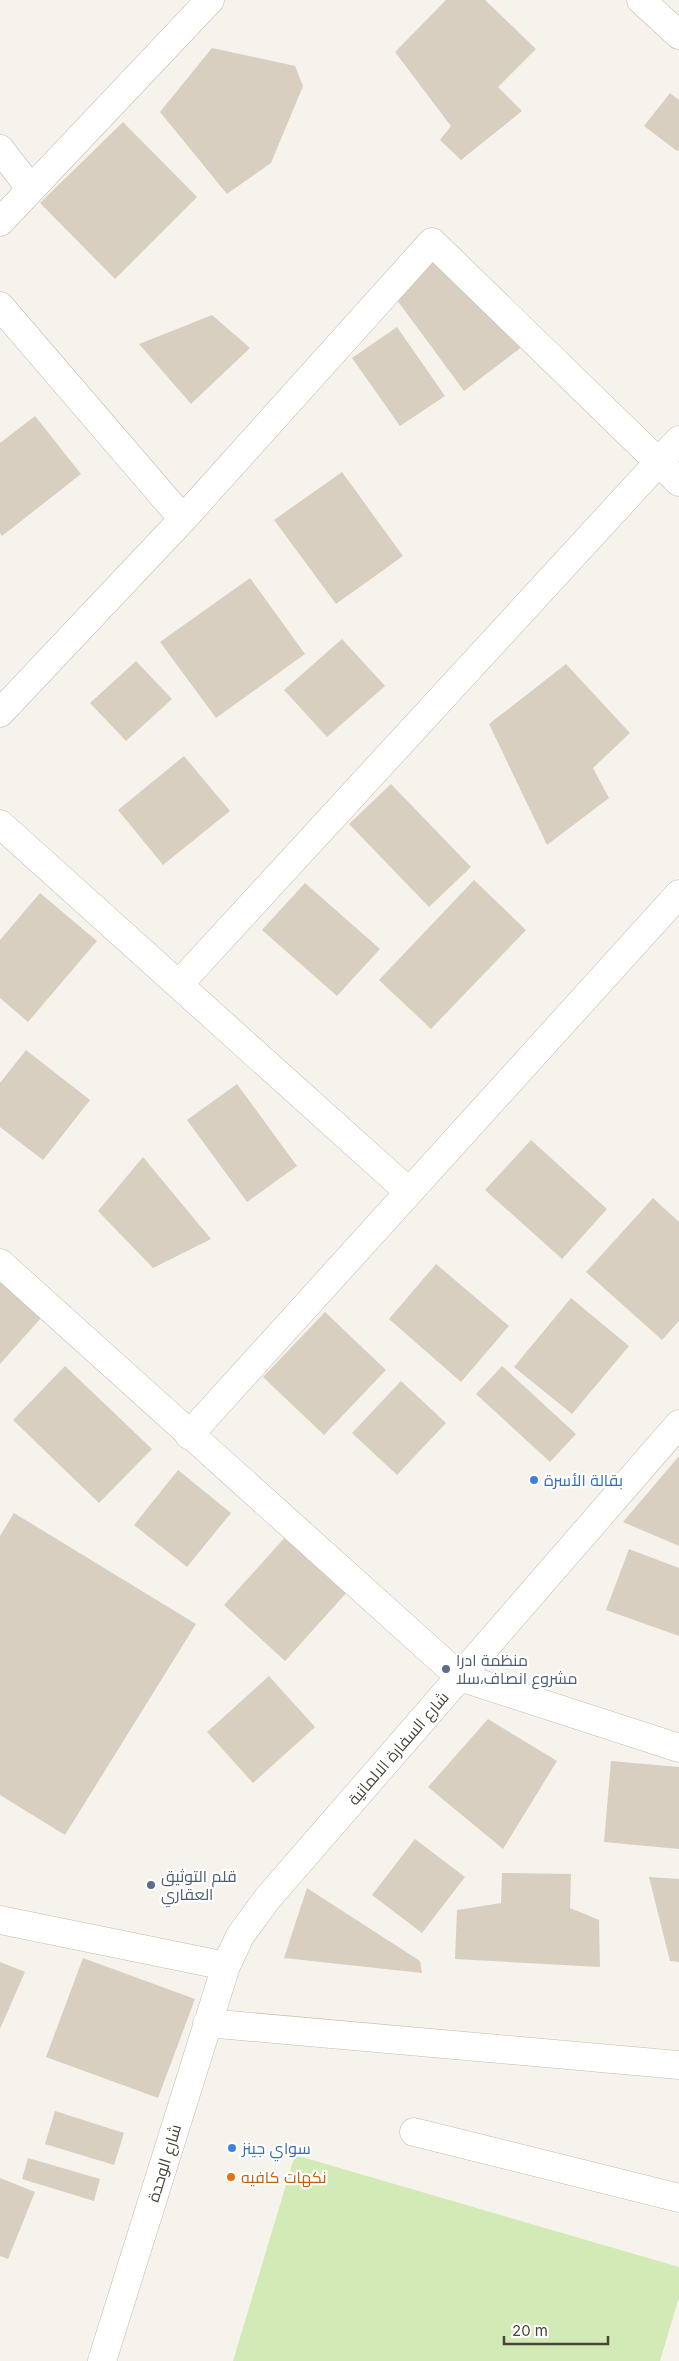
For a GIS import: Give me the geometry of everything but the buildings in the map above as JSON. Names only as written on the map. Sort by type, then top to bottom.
[{"type":"street","points":[[0,222],[210,0]]},
{"type":"street","points":[[642,0],[679,35]]},
{"type":"street","points":[[0,149],[31,189]]},
{"type":"street","points":[[0,713],[183,519],[432,242],[679,482]]},
{"type":"street","points":[[0,306],[183,519]]},
{"type":"street","points":[[180,984],[679,440]]},
{"type":"street","points":[[0,824],[409,1192]]},
{"type":"street","points":[[189,1435],[679,894]]},
{"type":"street","points":[[0,1263],[460,1677],[679,1748]]},
{"type":"street","name":"شارع السفارة الالمانية","points":[[226,1966],[240,1936],[267,1899],[679,1424]]},
{"type":"street","points":[[0,1920],[226,1966]]},
{"type":"street","name":"شارع الوحدة","points":[[102,2361],[226,1966]]},
{"type":"street","points":[[207,2023],[679,2065]]},
{"type":"street","points":[[414,2132],[679,2198]]},
{"type":"green space","points":[[295,2155],[679,2267],[679,2297],[660,2361],[233,2361]]},
{"type":"place","name":"بقالة الأسرة","points":[[534,1480]]},
{"type":"place","name":"منظمة ادرا مشروع انصاف،سلا","points":[[446,1669]]},
{"type":"place","name":"قلم التوثيق العقاري","points":[[151,1885]]},
{"type":"place","name":"سواي جينز","points":[[232,2148]]},
{"type":"place","name":"نكهات كافيه","points":[[231,2177]]}]
